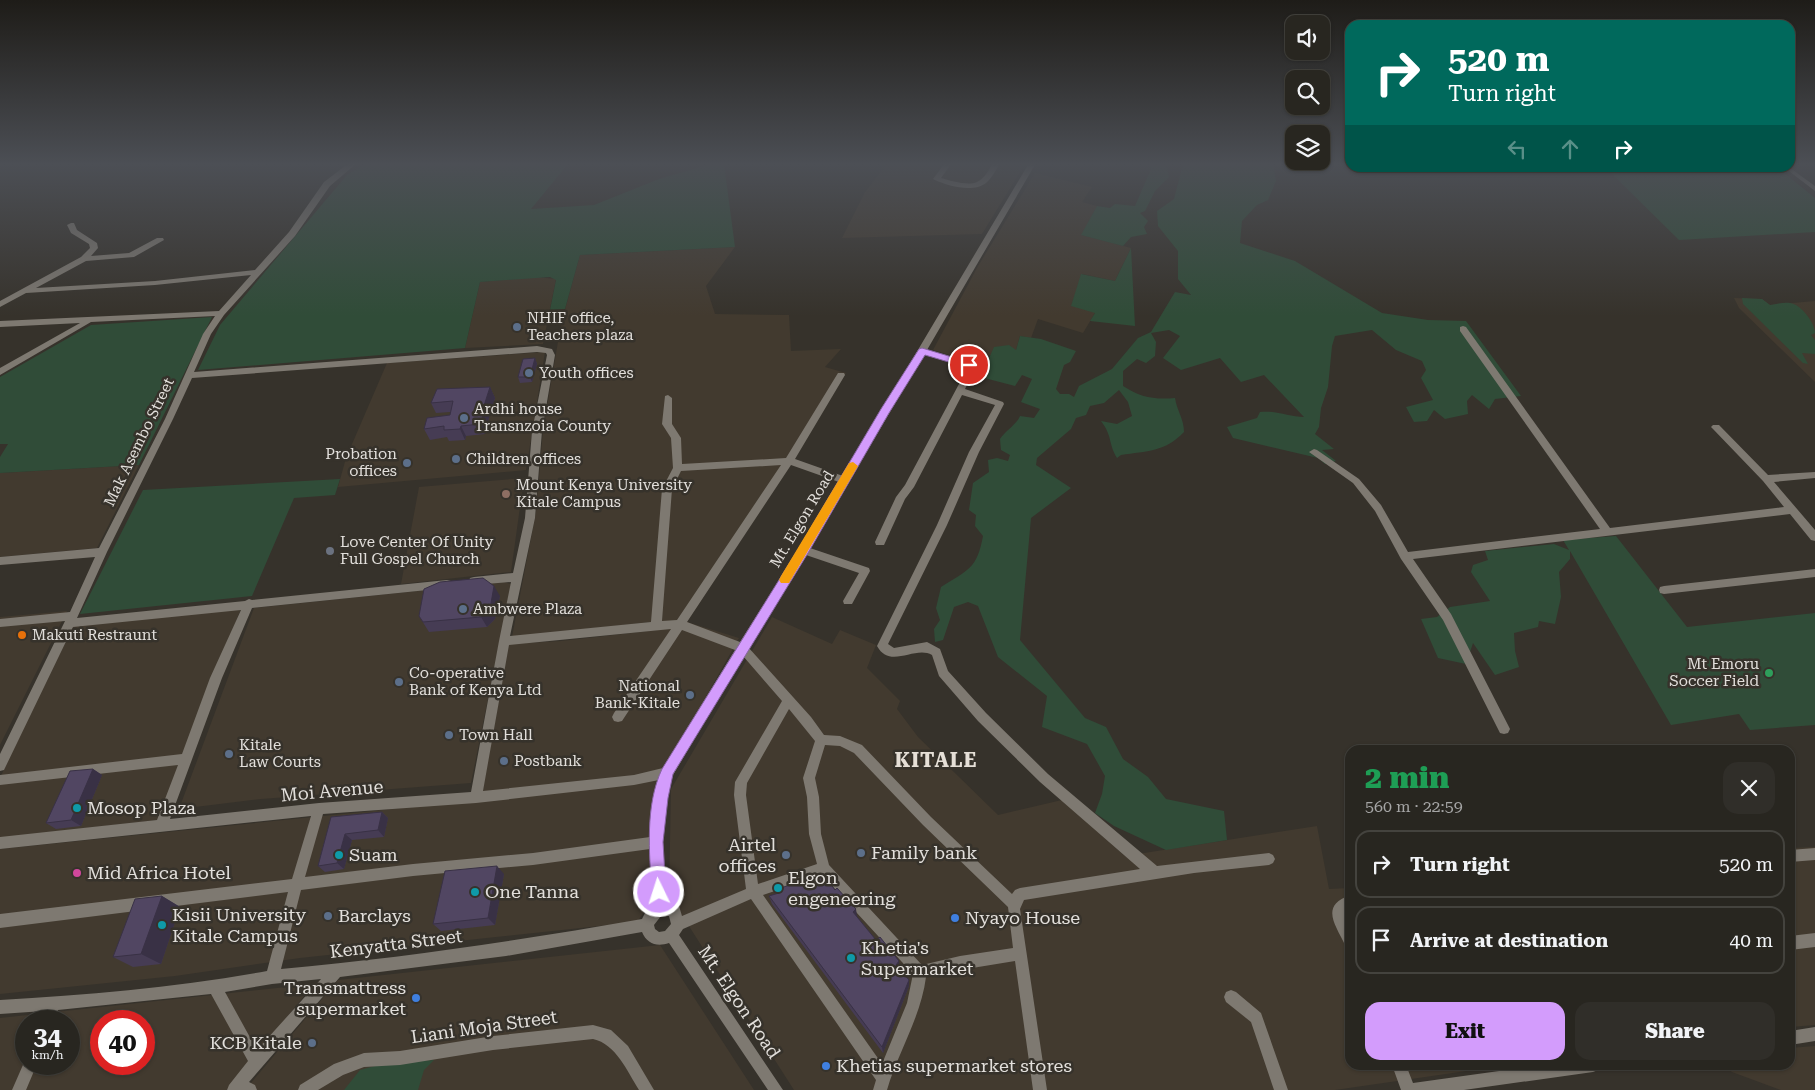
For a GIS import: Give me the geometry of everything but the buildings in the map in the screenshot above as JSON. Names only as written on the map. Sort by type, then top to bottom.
[{"type":"street","name":"Mak Asembo Street","points":[[0,766],[102,552],[169,418],[207,334],[221,312],[292,234],[306,214]]},
{"type":"street","name":"Mt. Elgon Road","points":[[660,909],[656,842],[661,798],[667,773],[742,648],[804,550],[1001,214]]},
{"type":"street","points":[[0,304],[84,259],[94,248],[93,243],[74,231],[71,225]]},
{"type":"street","points":[[84,259],[130,255],[160,240]]},
{"type":"street","points":[[23,291],[155,283],[259,272]]},
{"type":"street","points":[[0,324],[221,312]]},
{"type":"street","points":[[0,372],[90,320]]},
{"type":"street","points":[[1463,329],[1608,532]]},
{"type":"street","points":[[188,375],[537,348],[549,351],[551,355],[537,431],[530,518],[504,642],[476,797]]},
{"type":"street","points":[[880,542],[901,497],[909,487],[971,369],[969,365],[922,351]]},
{"type":"street","points":[[618,717],[789,461],[841,375]]},
{"type":"street","points":[[960,391],[1000,404],[974,452],[942,525],[882,646],[893,653],[927,647],[936,652],[943,673],[982,717],[1044,778],[1155,873]]},
{"type":"street","points":[[656,625],[667,489],[678,468],[676,438],[667,424],[668,398]]},
{"type":"street","points":[[1716,427],[1766,479],[1815,536]]},
{"type":"street","points":[[1314,452],[1356,480],[1378,508],[1405,556],[1447,617],[1504,729]]},
{"type":"street","points":[[678,468],[789,461],[844,480]]},
{"type":"street","points":[[1766,479],[1815,475]]},
{"type":"street","points":[[1405,556],[1792,510]]},
{"type":"street","points":[[804,550],[864,572],[848,601]]},
{"type":"street","points":[[0,561],[102,552]]},
{"type":"street","points":[[1664,590],[1815,573]]},
{"type":"street","points":[[0,623],[71,620],[518,578]]},
{"type":"street","points":[[161,826],[216,678],[250,603]]},
{"type":"street","points":[[504,642],[679,624],[742,648],[821,740],[840,740],[858,749],[927,821],[1014,904]]},
{"type":"street","points":[[788,702],[741,782],[740,795],[754,892],[881,1084]]},
{"type":"street","points":[[821,740],[809,778],[813,797],[815,834],[824,868],[920,972],[919,990],[913,1010],[881,1084]]},
{"type":"street","points":[[0,780],[186,759]]},
{"type":"street","name":"Moi Avenue","points":[[0,843],[319,809],[476,797],[634,780],[667,773]]},
{"type":"street","points":[[272,977],[319,809]]},
{"type":"street","points":[[0,921],[296,886],[412,870],[533,859],[656,842]]},
{"type":"street","points":[[1795,856],[1815,854]]},
{"type":"street","points":[[1040,1090],[1014,904],[1020,894],[1155,873],[1269,859]]},
{"type":"street","points":[[674,929],[674,911],[668,908],[660,909],[650,917],[647,925],[649,933],[655,938],[663,939],[674,929],[754,892],[824,868]]},
{"type":"street","points":[[1345,902],[1338,908],[1338,913],[1345,929]]},
{"type":"street","name":"Kenyatta Street","points":[[0,1007],[54,1004],[215,987],[272,977],[337,972],[506,949],[647,925]]},
{"type":"street","name":"Mt. Elgon Road","points":[[674,929],[776,1090]]},
{"type":"street","points":[[1795,942],[1815,940]]},
{"type":"street","points":[[920,972],[960,962],[1020,954]]},
{"type":"street","points":[[241,1088],[256,1062],[337,972]]},
{"type":"street","points":[[215,987],[256,1062]]},
{"type":"street","points":[[1232,997],[1256,1018],[1281,1090]]},
{"type":"street","points":[[52,1010],[54,1004]]},
{"type":"street","name":"Liani Moja Street","points":[[305,1090],[338,1069],[364,1060],[400,1058],[494,1043],[594,1032],[606,1035],[623,1051],[647,1090]]},
{"type":"street","points":[[1795,1037],[1815,1034]]},
{"type":"street","points":[[1401,1070],[1408,1090]]},
{"type":"street","points":[[1412,1090],[1557,1070]]},
{"type":"street","points":[[19,1090],[25,1075]]},
{"type":"shaded area","points":[[854,214],[994,214],[982,234],[842,238]]},
{"type":"shaded area","points":[[1010,214],[1093,214],[1082,235],[1131,248],[1115,281],[1082,274],[1095,313],[1083,333],[1038,319],[1031,338],[1020,336],[1016,350],[988,356],[986,366],[974,360],[967,353],[956,357],[933,350],[978,266]]},
{"type":"shaded area","points":[[735,247],[706,286],[715,314],[789,315],[791,351],[841,349],[825,367],[846,373],[687,622],[739,638],[682,740],[664,767],[656,790],[650,904],[637,922],[300,958],[175,976],[0,994],[0,849],[481,800],[509,644],[561,641],[657,630],[685,622],[660,621],[512,637],[536,512],[543,430],[561,324],[580,255]]},
{"type":"shaded area","points":[[537,277],[556,279],[543,344],[465,348],[480,282]]},
{"type":"shaded area","points":[[1734,298],[1762,299],[1770,305],[1815,301],[1815,382],[1739,308]]},
{"type":"shaded area","points":[[545,352],[526,470],[338,487],[346,458],[387,363]]},
{"type":"shaded area","points":[[139,465],[97,548],[0,557],[0,473]]},
{"type":"shaded area","points":[[524,478],[511,572],[401,584],[419,487]]},
{"type":"shaded area","points":[[504,582],[511,584],[471,783],[261,799],[179,809],[254,608]]},
{"type":"shaded area","points":[[241,609],[158,820],[0,838],[0,778],[72,626]]},
{"type":"shaded area","points":[[67,611],[0,745],[0,617]]},
{"type":"shaded area","points":[[772,617],[832,644],[840,630],[876,645],[867,668],[900,701],[897,709],[918,737],[998,815],[1062,800],[1125,856],[1317,826],[1329,889],[1345,888],[1345,1070],[1473,1070],[1335,1090],[794,1090],[669,895],[671,789]]},
{"type":"shaded area","points":[[1815,847],[1815,1025],[1795,1027],[1795,848]]},
{"type":"shaded area","points":[[660,945],[754,1090],[245,1090],[338,980]]},
{"type":"shaded area","points":[[314,984],[227,1090],[0,1090],[0,1018],[15,1016],[15,1075],[80,1075],[80,1010],[74,1010]]},
{"type":"shaded area","points":[[1815,1046],[1815,1090],[1781,1090],[1729,1070],[1795,1070],[1795,1048]]},
{"type":"green space","points":[[314,214],[731,214],[735,247],[580,255],[565,309],[550,310],[556,280],[550,277],[480,282],[465,348],[198,370],[220,325]]},
{"type":"green space","points":[[1093,214],[1141,214],[1148,221],[1144,227],[1147,234],[1131,237],[1123,246],[1081,235]]},
{"type":"green space","points":[[1157,214],[1249,214],[1242,221],[1240,243],[1295,261],[1382,313],[1428,320],[1466,321],[1521,396],[1495,399],[1489,409],[1472,395],[1467,401],[1468,414],[1445,419],[1434,410],[1427,421],[1414,422],[1406,407],[1433,400],[1421,378],[1426,370],[1422,361],[1396,350],[1372,330],[1335,336],[1332,346],[1328,387],[1321,408],[1319,427],[1315,434],[1334,449],[1322,450],[1336,461],[1325,464],[1318,458],[1233,438],[1227,427],[1257,418],[1260,412],[1304,417],[1264,375],[1241,382],[1220,358],[1181,370],[1163,358],[1180,336],[1169,330],[1151,333],[1156,342],[1155,356],[1146,363],[1137,359],[1123,371],[1123,386],[1135,393],[1148,397],[1160,399],[1175,398],[1184,432],[1177,439],[1155,450],[1121,455],[1117,458],[1107,431],[1101,421],[1117,424],[1132,416],[1128,402],[1119,390],[1104,403],[1090,406],[1086,415],[1076,418],[1071,429],[1037,458],[1036,465],[1071,488],[1031,518],[1020,640],[1085,718],[1106,727],[1123,759],[1148,777],[1166,799],[1224,811],[1227,840],[1166,850],[1114,826],[1095,813],[1102,794],[1105,776],[1087,744],[1042,727],[1047,696],[998,657],[978,606],[968,602],[954,607],[943,640],[935,642],[934,629],[940,620],[936,608],[941,587],[970,568],[978,556],[981,547],[983,536],[975,526],[976,515],[969,510],[973,483],[989,472],[988,460],[997,458],[1008,461],[1010,455],[1001,450],[1000,439],[1020,416],[1034,418],[1040,409],[1021,402],[1032,379],[1022,375],[1015,386],[973,375],[976,367],[969,363],[974,360],[986,365],[994,347],[1009,345],[1016,350],[1020,336],[1041,339],[1076,351],[1070,362],[1064,365],[1056,389],[1060,394],[1069,394],[1074,397],[1079,386],[1112,369],[1138,338],[1151,332],[1175,292],[1191,295],[1178,279],[1178,251],[1158,226]]},
{"type":"green space","points":[[1653,214],[1815,214],[1815,232],[1679,240]]},
{"type":"green space","points":[[1131,248],[1135,326],[1090,321],[1095,313],[1071,306],[1081,274],[1115,281]]},
{"type":"green space","points":[[1742,298],[1762,299],[1770,305],[1790,303],[1803,310],[1813,324],[1815,333],[1811,335],[1815,340],[1815,354],[1802,353],[1808,364],[1803,363],[1743,304]]},
{"type":"green space","points":[[212,317],[139,465],[0,473],[0,457],[8,444],[0,444],[0,377],[91,325]]},
{"type":"green space","points":[[340,479],[335,495],[294,498],[252,596],[80,614],[143,490]]},
{"type":"green space","points":[[1616,536],[1687,627],[1815,613],[1815,725],[1750,730],[1739,714],[1671,725],[1570,551],[1570,559],[1559,572],[1561,597],[1555,624],[1539,621],[1538,627],[1514,633],[1515,651],[1519,667],[1495,675],[1473,643],[1466,664],[1438,658],[1421,619],[1437,617],[1450,607],[1490,601],[1471,572],[1473,565],[1488,560],[1485,551],[1554,544],[1569,550],[1563,540]]},
{"type":"green space","points":[[434,1060],[424,1070],[418,1090],[344,1090],[360,1070],[382,1064]]},
{"type":"slow traffic","points":[[785,580],[853,466]]},
{"type":"place","name":"NHIF office, Teachers plaza","points":[[517,327]]},
{"type":"place","name":"Youth offices","points":[[529,373]]},
{"type":"place","name":"Ardhi house Transnzoia County","points":[[464,418]]},
{"type":"place","name":"Children offices","points":[[456,459]]},
{"type":"place","name":"Probation offices","points":[[407,463]]},
{"type":"place","name":"Mount Kenya University Kitale Campus","points":[[506,494]]},
{"type":"place","name":"Love Center Of Unity Full Gospel Church","points":[[330,551]]},
{"type":"place","name":"Ambwere Plaza","points":[[463,609]]},
{"type":"place","name":"Makuti Restraunt","points":[[22,635]]},
{"type":"place","name":"Mt Emoru Soccer Field","points":[[1769,673]]},
{"type":"place","name":"Co-operative Bank of Kenya Ltd","points":[[399,682]]},
{"type":"place","name":"National Bank-Kitale","points":[[690,695]]},
{"type":"place","name":"Town Hall","points":[[449,735]]},
{"type":"place","name":"Kitale Law Courts","points":[[229,754]]},
{"type":"place","name":"Postbank","points":[[504,761]]},
{"type":"place","name":"Mosop Plaza","points":[[77,808]]},
{"type":"place","name":"Family bank","points":[[861,853]]},
{"type":"place","name":"Suam","points":[[339,855]]},
{"type":"place","name":"Airtel offices","points":[[786,855]]},
{"type":"place","name":"Mid Africa Hotel","points":[[77,873]]},
{"type":"place","name":"Elgon engeneering","points":[[778,888]]},
{"type":"place","name":"One Tanna","points":[[475,892]]},
{"type":"place","name":"Barclays","points":[[328,916]]},
{"type":"place","name":"Nyayo House","points":[[955,918]]},
{"type":"place","name":"Kisii University Kitale Campus","points":[[162,925]]},
{"type":"place","name":"Khetia's Supermarket","points":[[851,958]]},
{"type":"place","name":"Transmattress supermarket","points":[[416,998]]},
{"type":"place","name":"KCB Kitale","points":[[312,1043]]},
{"type":"place","name":"Khetias supermarket stores","points":[[826,1066]]},
{"type":"district","name":"KITALE","points":[[936,760]]},
{"type":"route","points":[[659,892],[656,842],[661,798],[667,773],[683,743],[804,550],[884,412],[922,351],[969,365]]}]
